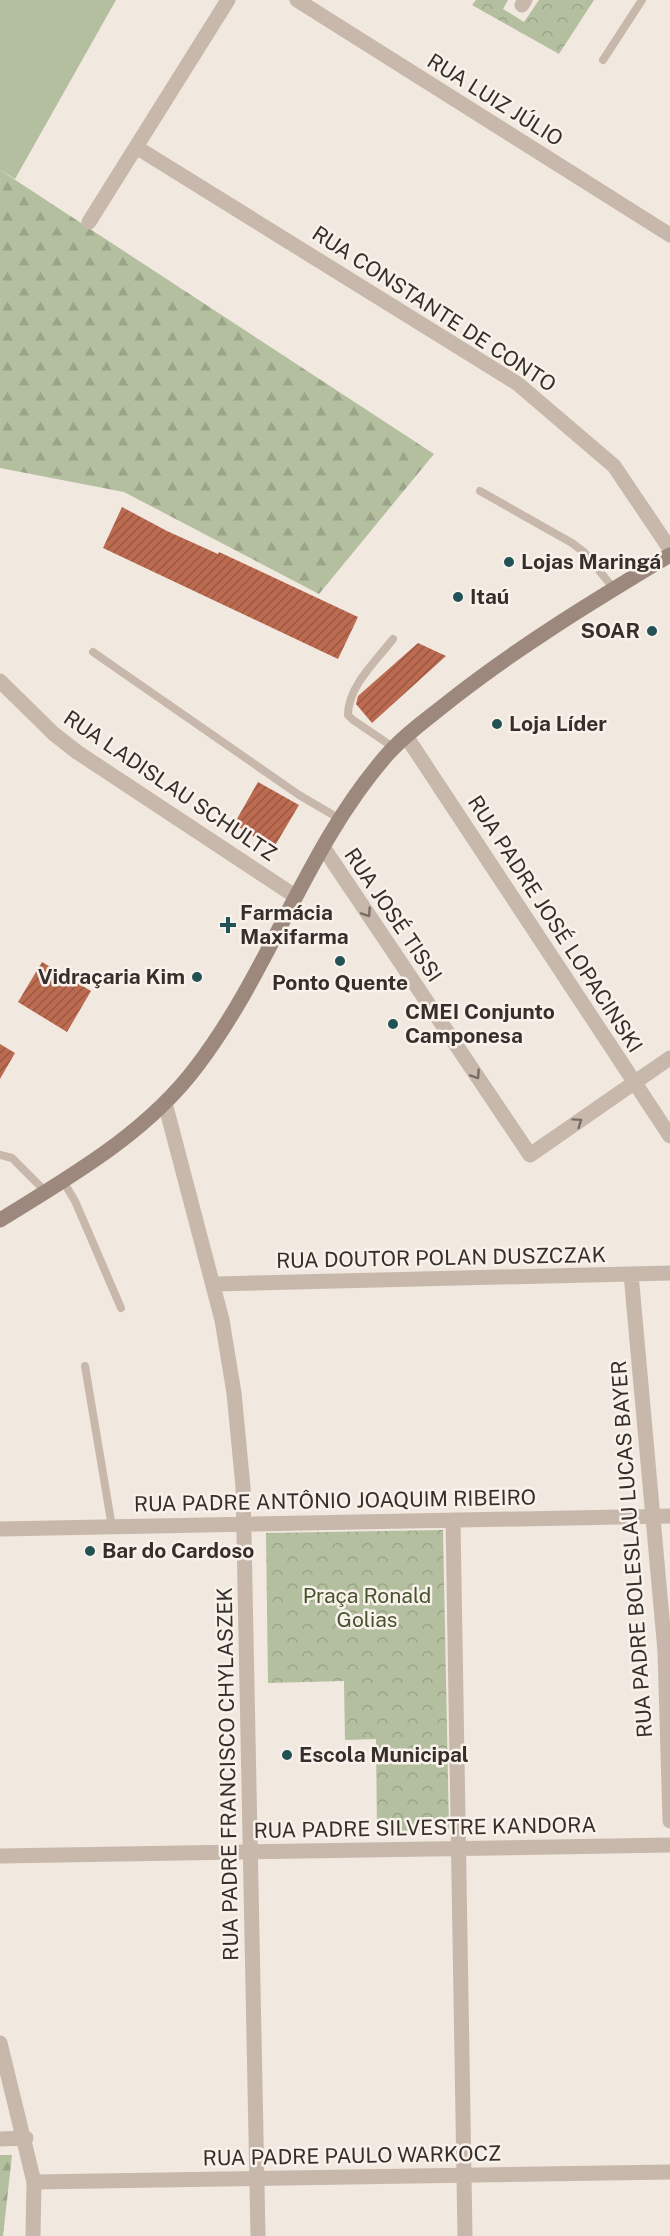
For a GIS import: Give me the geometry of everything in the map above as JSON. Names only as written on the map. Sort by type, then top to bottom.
[{"type":"main road","points":[[0,1220],[63,1181],[135,1130],[165,1103],[210,1048],[339,819],[393,747],[506,658],[670,555]]},
{"type":"street","points":[[89,222],[228,0]]},
{"type":"street","name":"RUA LUIZ JÚLIO","points":[[297,0],[670,235]]},
{"type":"street","name":"RUA CONSTANTE DE CONTO","points":[[136,147],[518,384],[614,466],[670,549]]},
{"type":"street","name":"RUA LADISLAU SCHULTZ","points":[[0,681],[54,734],[77,752],[295,896]]},
{"type":"street","name":"RUA PADRE JOSÉ LOPACINSKI","points":[[406,736],[670,1136]]},
{"type":"street","name":"RUA JOSÉ TISSI","points":[[323,847],[530,1155],[635,1083]]},
{"type":"street","points":[[635,1083],[670,1058]]},
{"type":"street","name":"RUA PADRE FRANCISCO CHYLASZEK","points":[[165,1103],[214,1284],[234,1393],[245,1524],[258,2236]]},
{"type":"street","name":"RUA DOUTOR POLAN DUSZCZAK","points":[[214,1284],[670,1273]]},
{"type":"street","name":"RUA PADRE BOLESLAU LUCAS BAYER","points":[[631,1274],[654,1516],[665,1593],[670,1821]]},
{"type":"street","name":"RUA PADRE ANTÔNIO JOAQUIM RIBEIRO","points":[[0,1529],[670,1516]]},
{"type":"street","points":[[453,1520],[465,2236]]},
{"type":"street","name":"RUA PADRE SILVESTRE KANDORA","points":[[0,1856],[670,1845]]},
{"type":"street","points":[[0,2043],[26,2138],[34,2182],[33,2236]]},
{"type":"street","points":[[0,2139],[26,2138]]},
{"type":"street","name":"RUA PADRE PAULO WARKOCZ","points":[[34,2182],[670,2172]]},
{"type":"lane","points":[[603,60],[642,0]]},
{"type":"lane","points":[[480,491],[572,543],[585,553],[614,589]]},
{"type":"lane","points":[[393,639],[362,679],[348,706],[348,715],[393,747]]},
{"type":"lane","points":[[93,652],[255,765],[339,819]]},
{"type":"lane","points":[[0,1155],[12,1158],[46,1192]]},
{"type":"lane","points":[[63,1181],[75,1201],[121,1308]]},
{"type":"lane","points":[[85,1366],[112,1527]]},
{"type":"green space","points":[[0,0],[116,0],[15,179],[0,170]]},
{"type":"green space","points":[[476,0],[508,0],[503,9],[524,22],[539,0],[594,0],[559,54],[472,5]]},
{"type":"green space","points":[[0,170],[434,454],[319,594],[124,492],[0,468]]},
{"type":"green space","name":"Praça Ronald Golias","points":[[443,1530],[449,1830],[377,1831],[376,1739],[345,1740],[344,1681],[268,1683],[266,1533]]},
{"type":"green space","points":[[0,2155],[12,2155],[3,2236],[0,2236]]},
{"type":"building","points":[[122,507],[167,531],[218,554],[219,552],[358,617],[338,659],[103,548]]},
{"type":"building","points":[[418,643],[446,656],[372,723],[356,704],[358,696]]},
{"type":"building","points":[[258,782],[299,805],[273,849],[234,824]]},
{"type":"building","points":[[42,962],[91,991],[67,1032],[18,1002]]},
{"type":"building","points":[[0,1044],[15,1053],[0,1079]]},
{"type":"place","name":"Lojas Maringá","points":[[509,562]]},
{"type":"place","name":"Itaú","points":[[458,597]]},
{"type":"place","name":"SOAR","points":[[652,631]]},
{"type":"place","name":"Loja Líder","points":[[497,724]]},
{"type":"place","name":"Farmácia Maxifarma","points":[[228,925]]},
{"type":"place","name":"Ponto Quente","points":[[340,961]]},
{"type":"place","name":"Vidraçaria Kim","points":[[197,977]]},
{"type":"place","name":"CMEI Conjunto Camponesa","points":[[393,1024]]},
{"type":"place","name":"Bar do Cardoso","points":[[90,1551]]},
{"type":"place","name":"Escola Municipal","points":[[287,1755]]}]
